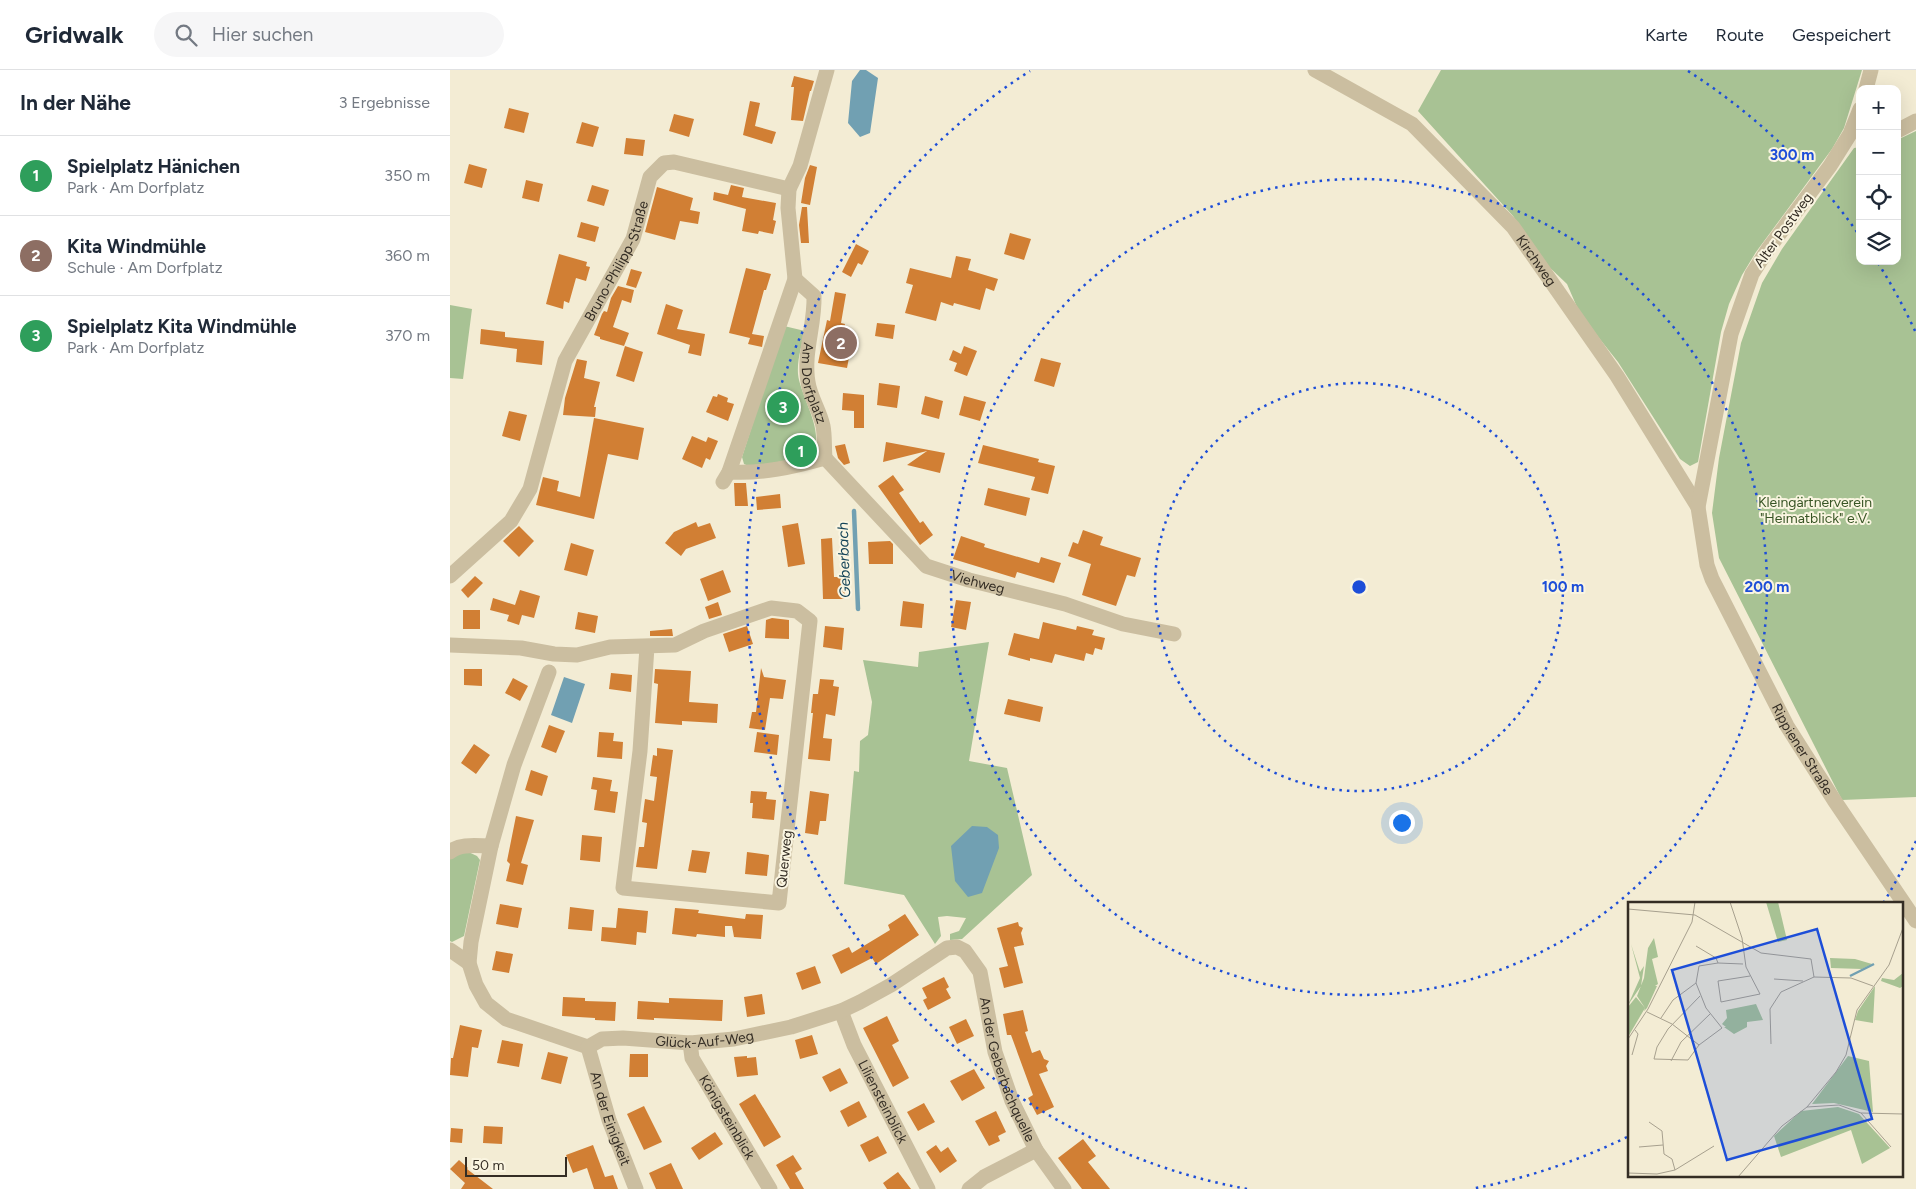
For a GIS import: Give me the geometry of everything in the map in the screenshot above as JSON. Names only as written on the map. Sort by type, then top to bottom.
[{"type":"street","points":[[825,458],[792,468],[726,477],[795,279],[788,208],[789,189],[800,166],[827,70]]},
{"type":"street","name":"Kirchweg","points":[[1315,70],[1412,124],[1513,227],[1617,376],[1698,507]]},
{"type":"street","points":[[1867,85],[1871,70]]},
{"type":"street","points":[[1901,128],[1916,121]]},
{"type":"street","name":"Alter Postweg","points":[[1698,507],[1731,334],[1752,274],[1768,249],[1855,135]]},
{"type":"street","name":"Bruno-Philipp-Straße","points":[[450,576],[511,521],[530,489],[565,361],[633,240],[650,177],[664,163],[674,162],[789,189]]},
{"type":"street","name":"Am Dorfplatz","points":[[795,279],[814,296],[814,311],[807,358],[808,382],[823,425],[825,458]]},
{"type":"street","name":"Viehweg","points":[[825,458],[926,566],[968,580],[1065,604],[1123,624],[1174,634]]},
{"type":"street","name":"Rippiener Straße","points":[[1698,507],[1707,565],[1737,630],[1787,726],[1834,800],[1903,902]]},
{"type":"street","name":"Querweg","points":[[450,645],[521,648],[554,654],[577,655],[610,647],[675,645],[704,631],[771,608],[797,611],[810,621],[779,903],[623,888],[640,752],[647,647]]},
{"type":"street","points":[[549,672],[514,765],[491,846],[480,890],[469,964],[476,985],[486,1003],[506,1019],[588,1047]]},
{"type":"street","points":[[450,852],[453,849],[469,845],[491,846]]},
{"type":"street","name":"Rippiener Straße","points":[[1904,903],[1916,921]]},
{"type":"street","name":"Glück-Auf-Weg","points":[[588,1047],[602,1040],[623,1038],[690,1042],[734,1039],[781,1029],[842,1011],[891,985],[947,948],[957,947]]},
{"type":"street","name":"An der Geberbachquelle","points":[[957,947],[965,951],[980,972],[995,1052],[1012,1101],[1036,1150],[1064,1189]]},
{"type":"street","points":[[450,950],[469,964]]},
{"type":"street","name":"Liliensteinblick","points":[[842,1011],[854,1045],[928,1189]]},
{"type":"street","name":"Königsteinblick","points":[[690,1042],[692,1058],[770,1189]]},
{"type":"street","name":"An der Einigkeit","points":[[588,1047],[609,1120],[636,1189]]},
{"type":"street","points":[[969,1189],[984,1177],[1036,1150]]},
{"type":"green space","points":[[1441,70],[1862,70],[1844,128],[1832,149],[1756,252],[1742,275],[1729,304],[1721,332],[1698,462],[1690,466],[1680,459],[1618,362],[1580,314],[1567,284],[1546,264],[1513,216],[1418,111]]},
{"type":"green space","name":"Kleingärtnerverein \"Heimatblick\" e.V.","points":[[1916,131],[1916,797],[1842,800],[1719,558],[1712,513],[1719,458],[1741,343],[1762,283],[1782,249],[1856,148],[1856,265],[1901,265],[1901,138]]},
{"type":"green space","points":[[450,305],[472,309],[463,379],[450,378]]},
{"type":"green space","points":[[784,326],[805,331],[799,357],[798,374],[813,418],[816,441],[813,450],[806,457],[751,467],[744,464],[742,457]]},
{"type":"green space","points":[[989,642],[969,761],[1007,768],[1032,875],[962,939],[950,940],[950,934],[959,931],[966,918],[938,917],[941,936],[935,944],[904,895],[844,884],[854,771],[859,772],[860,741],[868,735],[872,702],[863,660],[918,667],[919,652]]},
{"type":"green space","points":[[464,850],[477,856],[480,860],[464,936],[452,942],[450,941],[450,857]]},
{"type":"water","points":[[860,70],[866,70],[878,78],[870,133],[860,137],[848,123],[852,81]]},
{"type":"water","points":[[564,677],[585,684],[572,723],[551,715]]},
{"type":"water","points":[[972,826],[987,827],[998,835],[999,848],[982,893],[968,897],[955,881],[951,846]]},
{"type":"building","points":[[794,76],[814,81],[803,121],[791,120],[794,87],[791,87]]},
{"type":"building","points":[[750,101],[760,103],[755,126],[776,132],[772,144],[743,135]]},
{"type":"building","points":[[509,108],[529,113],[524,133],[504,128]]},
{"type":"building","points":[[674,114],[694,119],[689,137],[669,131]]},
{"type":"building","points":[[582,122],[599,127],[593,147],[576,143]]},
{"type":"building","points":[[626,138],[645,140],[643,156],[624,154]]},
{"type":"building","points":[[469,164],[487,169],[482,188],[464,183]]},
{"type":"building","points":[[810,165],[817,167],[810,205],[801,203],[805,178]]},
{"type":"building","points":[[526,180],[543,184],[539,202],[522,198]]},
{"type":"building","points":[[592,185],[609,190],[604,206],[587,201]]},
{"type":"building","points":[[731,185],[744,188],[742,197],[776,203],[773,220],[776,221],[773,234],[759,231],[758,234],[742,231],[746,209],[713,200],[714,192],[728,195]]},
{"type":"building","points":[[657,187],[693,198],[690,210],[700,212],[698,224],[680,221],[675,240],[645,232]]},
{"type":"building","points":[[802,207],[807,207],[809,243],[801,243],[799,225]]},
{"type":"building","points":[[581,222],[599,227],[595,242],[577,237]]},
{"type":"building","points":[[1010,233],[1031,239],[1024,260],[1004,254]]},
{"type":"building","points":[[856,244],[869,251],[862,265],[858,263],[851,277],[842,272]]},
{"type":"building","points":[[559,254],[587,262],[586,266],[590,267],[586,281],[576,278],[569,303],[564,301],[563,309],[546,304]]},
{"type":"building","points":[[956,256],[971,259],[968,270],[998,279],[994,291],[986,288],[980,310],[954,303],[953,306],[941,302],[936,321],[905,313],[913,285],[906,283],[910,268],[951,278]]},
{"type":"building","points":[[746,268],[771,274],[766,290],[764,290],[752,334],[764,336],[762,347],[748,344],[750,338],[729,333]]},
{"type":"building","points":[[631,269],[642,272],[636,288],[626,285]]},
{"type":"building","points":[[618,286],[634,290],[631,303],[622,300],[613,327],[629,333],[624,346],[600,339],[600,337],[594,335],[602,314],[604,311],[607,312],[611,298]]},
{"type":"building","points":[[835,292],[846,294],[841,323],[845,324],[843,336],[853,337],[847,368],[818,363],[827,320],[830,321]]},
{"type":"building","points":[[666,304],[683,310],[677,329],[705,334],[701,356],[688,353],[690,345],[657,334]]},
{"type":"building","points":[[877,323],[895,325],[893,339],[875,336]]},
{"type":"building","points":[[481,329],[505,332],[505,337],[544,341],[542,365],[516,362],[517,349],[480,344]]},
{"type":"building","points":[[625,346],[643,352],[634,382],[616,376]]},
{"type":"building","points":[[964,346],[977,351],[967,376],[954,371],[957,363],[949,360],[953,350],[961,354]]},
{"type":"building","points":[[1041,358],[1061,363],[1054,387],[1034,381]]},
{"type":"building","points":[[577,359],[587,361],[584,378],[600,382],[594,407],[596,407],[595,417],[563,415],[565,398]]},
{"type":"building","points":[[879,383],[900,386],[897,408],[877,405]]},
{"type":"building","points":[[843,393],[864,395],[864,428],[854,428],[854,411],[842,410]]},
{"type":"building","points":[[718,394],[728,398],[727,402],[734,404],[728,421],[706,412],[713,396],[717,397]]},
{"type":"building","points":[[925,396],[943,401],[939,419],[921,414]]},
{"type":"building","points":[[964,396],[986,402],[980,421],[959,415]]},
{"type":"building","points":[[509,411],[527,415],[520,441],[502,436]]},
{"type":"building","points":[[594,418],[644,428],[638,460],[608,454],[594,519],[536,505],[543,477],[559,481],[557,491],[580,497]]},
{"type":"building","points":[[692,436],[706,442],[708,437],[718,441],[710,460],[706,458],[702,468],[682,459]]},
{"type":"building","points":[[886,442],[945,453],[940,473],[907,465],[927,451],[883,462]]},
{"type":"building","points":[[845,444],[850,463],[844,465],[838,458],[835,446]]},
{"type":"building","points":[[983,445],[1039,459],[1038,462],[1055,466],[1048,494],[1031,490],[1035,477],[978,463]]},
{"type":"building","points":[[893,475],[904,490],[899,493],[920,523],[923,521],[933,535],[920,545],[878,486]]},
{"type":"building","points":[[734,483],[746,483],[748,506],[735,506]]},
{"type":"building","points":[[988,488],[1030,498],[1026,516],[984,505]]},
{"type":"building","points":[[780,494],[781,508],[757,510],[756,497]]},
{"type":"building","points":[[696,522],[698,527],[710,523],[716,538],[686,549],[681,556],[665,543],[674,532]]},
{"type":"building","points":[[798,523],[805,564],[788,567],[782,526]]},
{"type":"building","points":[[519,526],[534,541],[519,557],[503,541]]},
{"type":"building","points":[[1083,530],[1103,537],[1100,545],[1141,558],[1135,577],[1127,575],[1116,606],[1082,595],[1091,564],[1068,556],[1073,542],[1078,544]]},
{"type":"building","points":[[961,536],[985,544],[984,547],[1039,563],[1041,557],[1061,563],[1054,583],[1017,572],[1015,578],[953,559]]},
{"type":"building","points":[[832,538],[834,577],[844,577],[845,599],[823,599],[821,539]]},
{"type":"building","points":[[890,541],[893,544],[893,564],[869,564],[868,542]]},
{"type":"building","points":[[571,543],[594,550],[587,576],[564,570]]},
{"type":"building","points":[[723,570],[731,592],[708,601],[700,579]]},
{"type":"building","points":[[475,576],[483,583],[468,598],[461,590]]},
{"type":"building","points":[[520,590],[540,596],[534,618],[522,615],[519,625],[507,621],[509,615],[490,610],[493,598],[515,605]]},
{"type":"building","points":[[956,600],[971,602],[966,630],[951,627]]},
{"type":"building","points":[[903,601],[924,604],[922,628],[900,626]]},
{"type":"building","points":[[718,602],[722,615],[709,619],[705,607]]},
{"type":"building","points":[[463,610],[480,610],[480,629],[463,629]]},
{"type":"building","points":[[578,612],[598,616],[595,633],[575,629]]},
{"type":"building","points":[[772,618],[789,620],[789,639],[765,638],[766,620]]},
{"type":"building","points":[[1043,622],[1076,630],[1077,626],[1094,630],[1092,635],[1105,638],[1102,650],[1095,648],[1093,655],[1086,653],[1084,661],[1055,654],[1052,663],[1030,658],[1030,661],[1008,655],[1014,633],[1039,639]]},
{"type":"building","points":[[747,626],[753,644],[729,652],[723,634]]},
{"type":"building","points":[[825,626],[844,628],[842,650],[823,647]]},
{"type":"building","points":[[672,629],[673,636],[650,636],[650,631]]},
{"type":"building","points":[[761,668],[764,677],[786,680],[783,699],[770,698],[765,730],[749,728],[752,712],[756,712]]},
{"type":"building","points":[[464,669],[482,669],[482,686],[464,685]]},
{"type":"building","points":[[655,669],[691,671],[689,702],[718,704],[717,723],[682,721],[682,725],[655,723],[658,684],[654,683]]},
{"type":"building","points":[[611,673],[632,675],[631,692],[609,689]]},
{"type":"building","points":[[513,678],[528,686],[520,701],[505,693]]},
{"type":"building","points":[[820,679],[834,680],[833,686],[839,687],[835,716],[826,714],[823,738],[832,739],[830,761],[808,759],[813,694],[818,694]]},
{"type":"building","points":[[1008,699],[1043,707],[1040,722],[1004,714]]},
{"type":"building","points":[[549,725],[565,731],[556,753],[541,747]]},
{"type":"building","points":[[599,732],[614,733],[613,741],[623,742],[622,759],[597,757]]},
{"type":"building","points":[[757,732],[779,735],[777,755],[754,752]]},
{"type":"building","points":[[474,744],[490,755],[476,774],[461,763]]},
{"type":"building","points":[[657,748],[673,750],[657,869],[636,867],[639,847],[644,847],[647,823],[642,822],[645,799],[654,801],[657,777],[650,776],[653,755],[657,756]]},
{"type":"building","points":[[531,770],[548,776],[542,796],[525,790]]},
{"type":"building","points":[[593,777],[612,780],[610,791],[618,792],[615,813],[594,810],[597,790],[591,789]]},
{"type":"building","points":[[751,791],[767,792],[766,799],[776,800],[774,820],[752,818],[753,803],[750,803]]},
{"type":"building","points":[[810,791],[829,794],[826,821],[820,821],[818,835],[805,833]]},
{"type":"building","points":[[516,816],[534,820],[521,863],[528,865],[523,885],[506,881],[510,864],[507,861]]},
{"type":"building","points":[[582,835],[602,837],[600,862],[580,860]]},
{"type":"building","points":[[692,850],[710,852],[706,873],[688,871]]},
{"type":"building","points":[[747,852],[769,855],[767,876],[745,874]]},
{"type":"building","points":[[500,904],[522,908],[518,928],[496,924]]},
{"type":"building","points":[[570,907],[594,910],[592,931],[568,929]]},
{"type":"building","points":[[618,908],[648,911],[646,933],[637,932],[636,945],[601,941],[602,927],[616,928]]},
{"type":"building","points":[[675,908],[699,910],[698,913],[745,919],[746,914],[763,915],[761,939],[734,937],[732,926],[725,926],[725,937],[697,934],[696,937],[672,934]]},
{"type":"building","points":[[905,914],[919,935],[876,964],[872,958],[841,974],[832,955],[849,947],[852,953],[890,930],[888,925]]},
{"type":"building","points":[[1018,922],[1019,926],[1023,928],[1021,933],[1024,945],[1014,947],[1023,983],[1004,988],[999,968],[1008,966],[997,928]]},
{"type":"building","points":[[496,951],[513,954],[509,973],[492,970]]},
{"type":"building","points":[[815,966],[821,983],[802,990],[796,973]]},
{"type":"building","points":[[944,977],[949,987],[946,989],[951,998],[928,1010],[923,1000],[927,998],[922,988]]},
{"type":"building","points":[[762,994],[765,1014],[747,1017],[744,997]]},
{"type":"building","points":[[563,997],[585,998],[585,1001],[616,1002],[615,1021],[562,1016]]},
{"type":"building","points":[[669,998],[723,1000],[722,1021],[637,1019],[638,1001],[669,1003]]},
{"type":"building","points":[[1023,1010],[1028,1031],[1025,1032],[1032,1053],[1040,1050],[1044,1059],[1049,1061],[1046,1066],[1048,1071],[1039,1074],[1054,1107],[1037,1115],[1028,1098],[1033,1095],[1011,1035],[1007,1035],[1003,1014]]},
{"type":"building","points":[[887,1016],[899,1041],[892,1045],[909,1078],[893,1087],[863,1028]]},
{"type":"building","points":[[966,1019],[974,1036],[957,1044],[949,1027]]},
{"type":"building","points":[[460,1025],[482,1030],[478,1048],[472,1047],[468,1077],[450,1075],[451,1058],[453,1058]]},
{"type":"building","points":[[812,1035],[818,1054],[800,1059],[795,1040]]},
{"type":"building","points":[[502,1040],[523,1044],[519,1067],[497,1063]]},
{"type":"building","points":[[548,1052],[568,1057],[561,1084],[541,1079]]},
{"type":"building","points":[[630,1054],[648,1054],[648,1077],[629,1077]]},
{"type":"building","points":[[747,1056],[747,1058],[756,1057],[758,1075],[737,1077],[734,1057]]},
{"type":"building","points":[[840,1068],[848,1083],[830,1092],[822,1077]]},
{"type":"building","points":[[974,1069],[985,1088],[962,1101],[950,1081]]},
{"type":"building","points":[[755,1094],[781,1137],[764,1147],[739,1104]]},
{"type":"building","points":[[859,1101],[867,1117],[848,1127],[840,1111]]},
{"type":"building","points":[[924,1103],[935,1122],[918,1131],[907,1112]]},
{"type":"building","points":[[644,1106],[662,1142],[644,1150],[627,1114]]},
{"type":"building","points":[[996,1111],[1006,1132],[998,1136],[1000,1141],[989,1146],[975,1121]]},
{"type":"building","points":[[484,1126],[503,1127],[502,1144],[483,1143]]},
{"type":"building","points":[[451,1128],[463,1129],[462,1143],[450,1142]]},
{"type":"building","points":[[715,1132],[723,1144],[699,1160],[691,1148]]},
{"type":"building","points":[[878,1136],[887,1153],[869,1162],[860,1145]]},
{"type":"building","points":[[1083,1139],[1096,1156],[1088,1162],[1110,1189],[1082,1189],[1058,1158]]},
{"type":"building","points":[[593,1145],[605,1177],[613,1175],[618,1189],[594,1189],[587,1168],[573,1173],[566,1155]]},
{"type":"building","points":[[936,1145],[941,1152],[948,1147],[957,1161],[940,1173],[926,1152]]},
{"type":"building","points":[[793,1155],[802,1169],[795,1173],[804,1189],[790,1189],[776,1165]]},
{"type":"building","points":[[459,1160],[467,1169],[493,1189],[461,1189],[465,1183],[450,1169]]},
{"type":"building","points":[[671,1163],[683,1189],[656,1189],[649,1173]]},
{"type":"building","points":[[898,1172],[911,1189],[887,1189],[883,1183]]},
{"type":"waterway","name":"Geberbach","points":[[854,511],[858,609]]},
{"type":"place","name":"Kita Windmühle","points":[[841,343]]},
{"type":"place","name":"Spielplatz Kita Windmühle","points":[[783,407]]},
{"type":"place","name":"Spielplatz Hänichen","points":[[801,451]]}]
